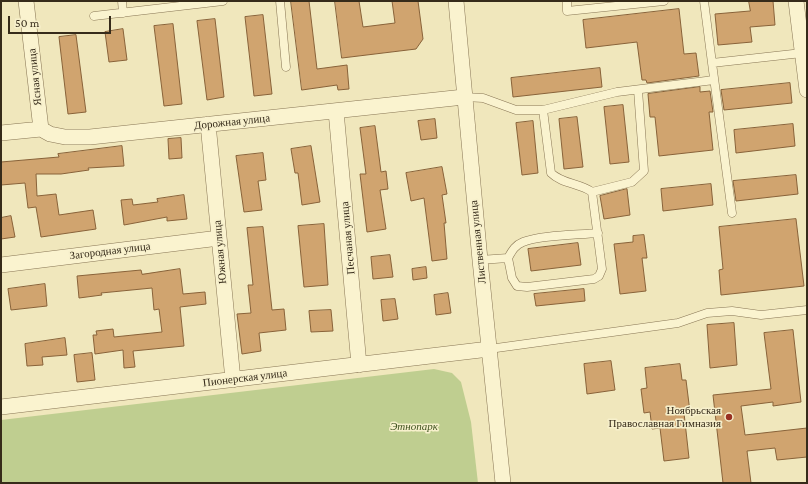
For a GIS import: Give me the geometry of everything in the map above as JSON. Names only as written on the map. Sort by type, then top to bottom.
[{"type":"street","name":"Ясная улица","points":[[26,1],[41,130]]},
{"type":"street","name":"Лиственная улица","points":[[456,1],[464,97],[503,483]]},
{"type":"street","points":[[796,1],[807,90]]},
{"type":"street","name":"Дорожная улица","points":[[1,133],[41,130],[50,134],[65,137],[90,137],[464,97]]},
{"type":"street","name":"Песчаная улица","points":[[336,111],[359,365]]},
{"type":"street","name":"Южная улица","points":[[208,124],[233,380]]},
{"type":"street","name":"Загородная улица","points":[[1,265],[219,238]]},
{"type":"street","name":"Пионерская улица","points":[[1,407],[359,365],[489,348]]},
{"type":"lane","points":[[122,1],[123,12]]},
{"type":"lane","points":[[94,16],[202,2],[223,1]]},
{"type":"lane","points":[[280,1],[286,67]]},
{"type":"lane","points":[[567,1],[567,11],[609,4],[664,1]]},
{"type":"lane","points":[[704,1],[732,213]]},
{"type":"lane","points":[[712,63],[802,53]]},
{"type":"lane","points":[[464,97],[483,98],[516,110],[543,110],[616,92],[714,80]]},
{"type":"lane","points":[[543,110],[551,173],[556,178],[586,188],[592,192],[632,182],[644,171],[638,90]]},
{"type":"lane","points":[[592,192],[598,233],[602,269],[599,276],[594,279],[527,287],[517,286],[512,278],[508,258],[514,248],[522,242],[533,239],[598,233]]},
{"type":"lane","points":[[480,260],[508,258]]},
{"type":"lane","points":[[489,348],[678,323],[707,313],[732,311],[761,315],[807,310]]},
{"type":"green space","name":"Этнопарк","points":[[434,369],[452,373],[461,382],[471,422],[478,483],[1,483],[1,420]]},
{"type":"building","points":[[291,1],[309,1],[317,69],[347,65],[349,89],[338,90],[337,85],[302,90]]},
{"type":"building","points":[[335,1],[359,1],[363,27],[395,23],[392,1],[418,1],[423,39],[416,49],[342,58]]},
{"type":"building","points":[[749,1],[773,1],[775,25],[750,27],[752,42],[718,45],[715,14],[750,11]]},
{"type":"building","points":[[679,9],[684,54],[696,53],[699,76],[647,83],[646,80],[642,80],[637,42],[586,48],[583,20]]},
{"type":"building","points":[[263,15],[272,94],[254,96],[245,17]]},
{"type":"building","points":[[215,19],[224,97],[207,100],[197,21]]},
{"type":"building","points":[[173,24],[182,104],[164,106],[154,26]]},
{"type":"building","points":[[123,29],[127,60],[109,62],[105,32]]},
{"type":"building","points":[[76,35],[86,112],[68,114],[59,37]]},
{"type":"building","points":[[600,68],[602,87],[513,97],[511,78]]},
{"type":"building","points":[[790,83],[792,103],[724,110],[721,90]]},
{"type":"building","points":[[700,87],[700,92],[710,91],[713,112],[709,112],[713,150],[659,156],[655,117],[650,117],[648,94]]},
{"type":"building","points":[[623,105],[629,162],[610,164],[604,107]]},
{"type":"building","points":[[577,117],[583,167],[564,169],[559,119]]},
{"type":"building","points":[[435,119],[437,138],[421,140],[418,121]]},
{"type":"building","points":[[533,121],[538,173],[522,175],[516,123]]},
{"type":"building","points":[[793,124],[795,146],[736,153],[734,130]]},
{"type":"building","points":[[375,126],[381,172],[386,171],[388,189],[380,190],[386,229],[367,232],[360,174],[366,174],[360,128]]},
{"type":"building","points":[[181,138],[182,158],[169,159],[168,139]]},
{"type":"building","points":[[122,146],[124,166],[88,168],[89,170],[61,174],[36,174],[37,196],[56,194],[59,215],[93,210],[96,229],[41,237],[36,207],[28,208],[25,183],[1,185],[1,162],[59,157],[58,154]]},
{"type":"building","points":[[311,146],[320,202],[302,205],[298,173],[295,173],[291,149]]},
{"type":"building","points":[[263,153],[266,180],[258,181],[262,210],[244,212],[236,156]]},
{"type":"building","points":[[442,167],[447,194],[442,195],[446,223],[444,223],[447,259],[432,261],[424,198],[411,201],[406,173]]},
{"type":"building","points":[[796,175],[798,194],[736,201],[733,181]]},
{"type":"building","points":[[711,184],[713,205],[663,211],[661,189]]},
{"type":"building","points":[[627,189],[630,215],[604,219],[600,196]]},
{"type":"building","points":[[184,195],[187,219],[167,221],[167,217],[124,225],[121,200],[132,199],[133,205],[158,202],[157,199]]},
{"type":"building","points":[[11,216],[15,237],[1,239],[1,218]]},
{"type":"building","points":[[796,219],[804,286],[721,295],[719,270],[723,269],[719,227]]},
{"type":"building","points":[[324,224],[328,285],[304,287],[298,226]]},
{"type":"building","points":[[263,227],[272,310],[284,309],[286,330],[259,333],[261,351],[242,354],[237,314],[251,313],[248,285],[253,285],[247,228]]},
{"type":"building","points":[[644,235],[647,258],[642,258],[646,291],[620,294],[614,244],[633,242],[633,236]]},
{"type":"building","points":[[578,243],[581,265],[531,271],[528,249]]},
{"type":"building","points":[[390,255],[393,277],[373,279],[371,257]]},
{"type":"building","points":[[426,267],[427,278],[413,280],[412,269]]},
{"type":"building","points":[[180,269],[183,294],[205,292],[206,304],[180,307],[184,346],[133,351],[135,367],[124,368],[123,350],[95,354],[93,335],[97,335],[96,331],[113,329],[114,337],[162,332],[159,309],[154,310],[152,288],[101,293],[102,295],[79,298],[77,276],[141,270],[142,274]]},
{"type":"building","points":[[45,284],[47,306],[11,310],[8,289]]},
{"type":"building","points":[[584,289],[585,301],[536,306],[534,294]]},
{"type":"building","points":[[448,293],[451,313],[436,315],[434,295]]},
{"type":"building","points":[[395,299],[398,319],[383,321],[381,300]]},
{"type":"building","points":[[331,310],[333,331],[311,332],[309,311]]},
{"type":"building","points":[[734,323],[737,365],[710,368],[707,325]]},
{"type":"building","name":"Ноябрьская Православная Гимназия","points":[[793,330],[801,402],[773,406],[773,402],[741,406],[745,435],[807,428],[807,457],[777,460],[775,448],[747,451],[751,483],[723,483],[713,395],[771,389],[764,333]]},
{"type":"building","points":[[65,338],[67,355],[42,357],[43,365],[27,366],[25,344]]},
{"type":"building","points":[[92,353],[95,380],[77,382],[74,355]]},
{"type":"building","points":[[611,361],[615,390],[587,394],[584,364]]},
{"type":"building","points":[[680,364],[682,380],[686,380],[690,412],[684,413],[689,458],[664,461],[660,428],[652,429],[650,412],[644,413],[641,389],[647,388],[645,368]]},
{"type":"place","name":"Ноябрьская Православная Гимназия","points":[[729,417]]}]
